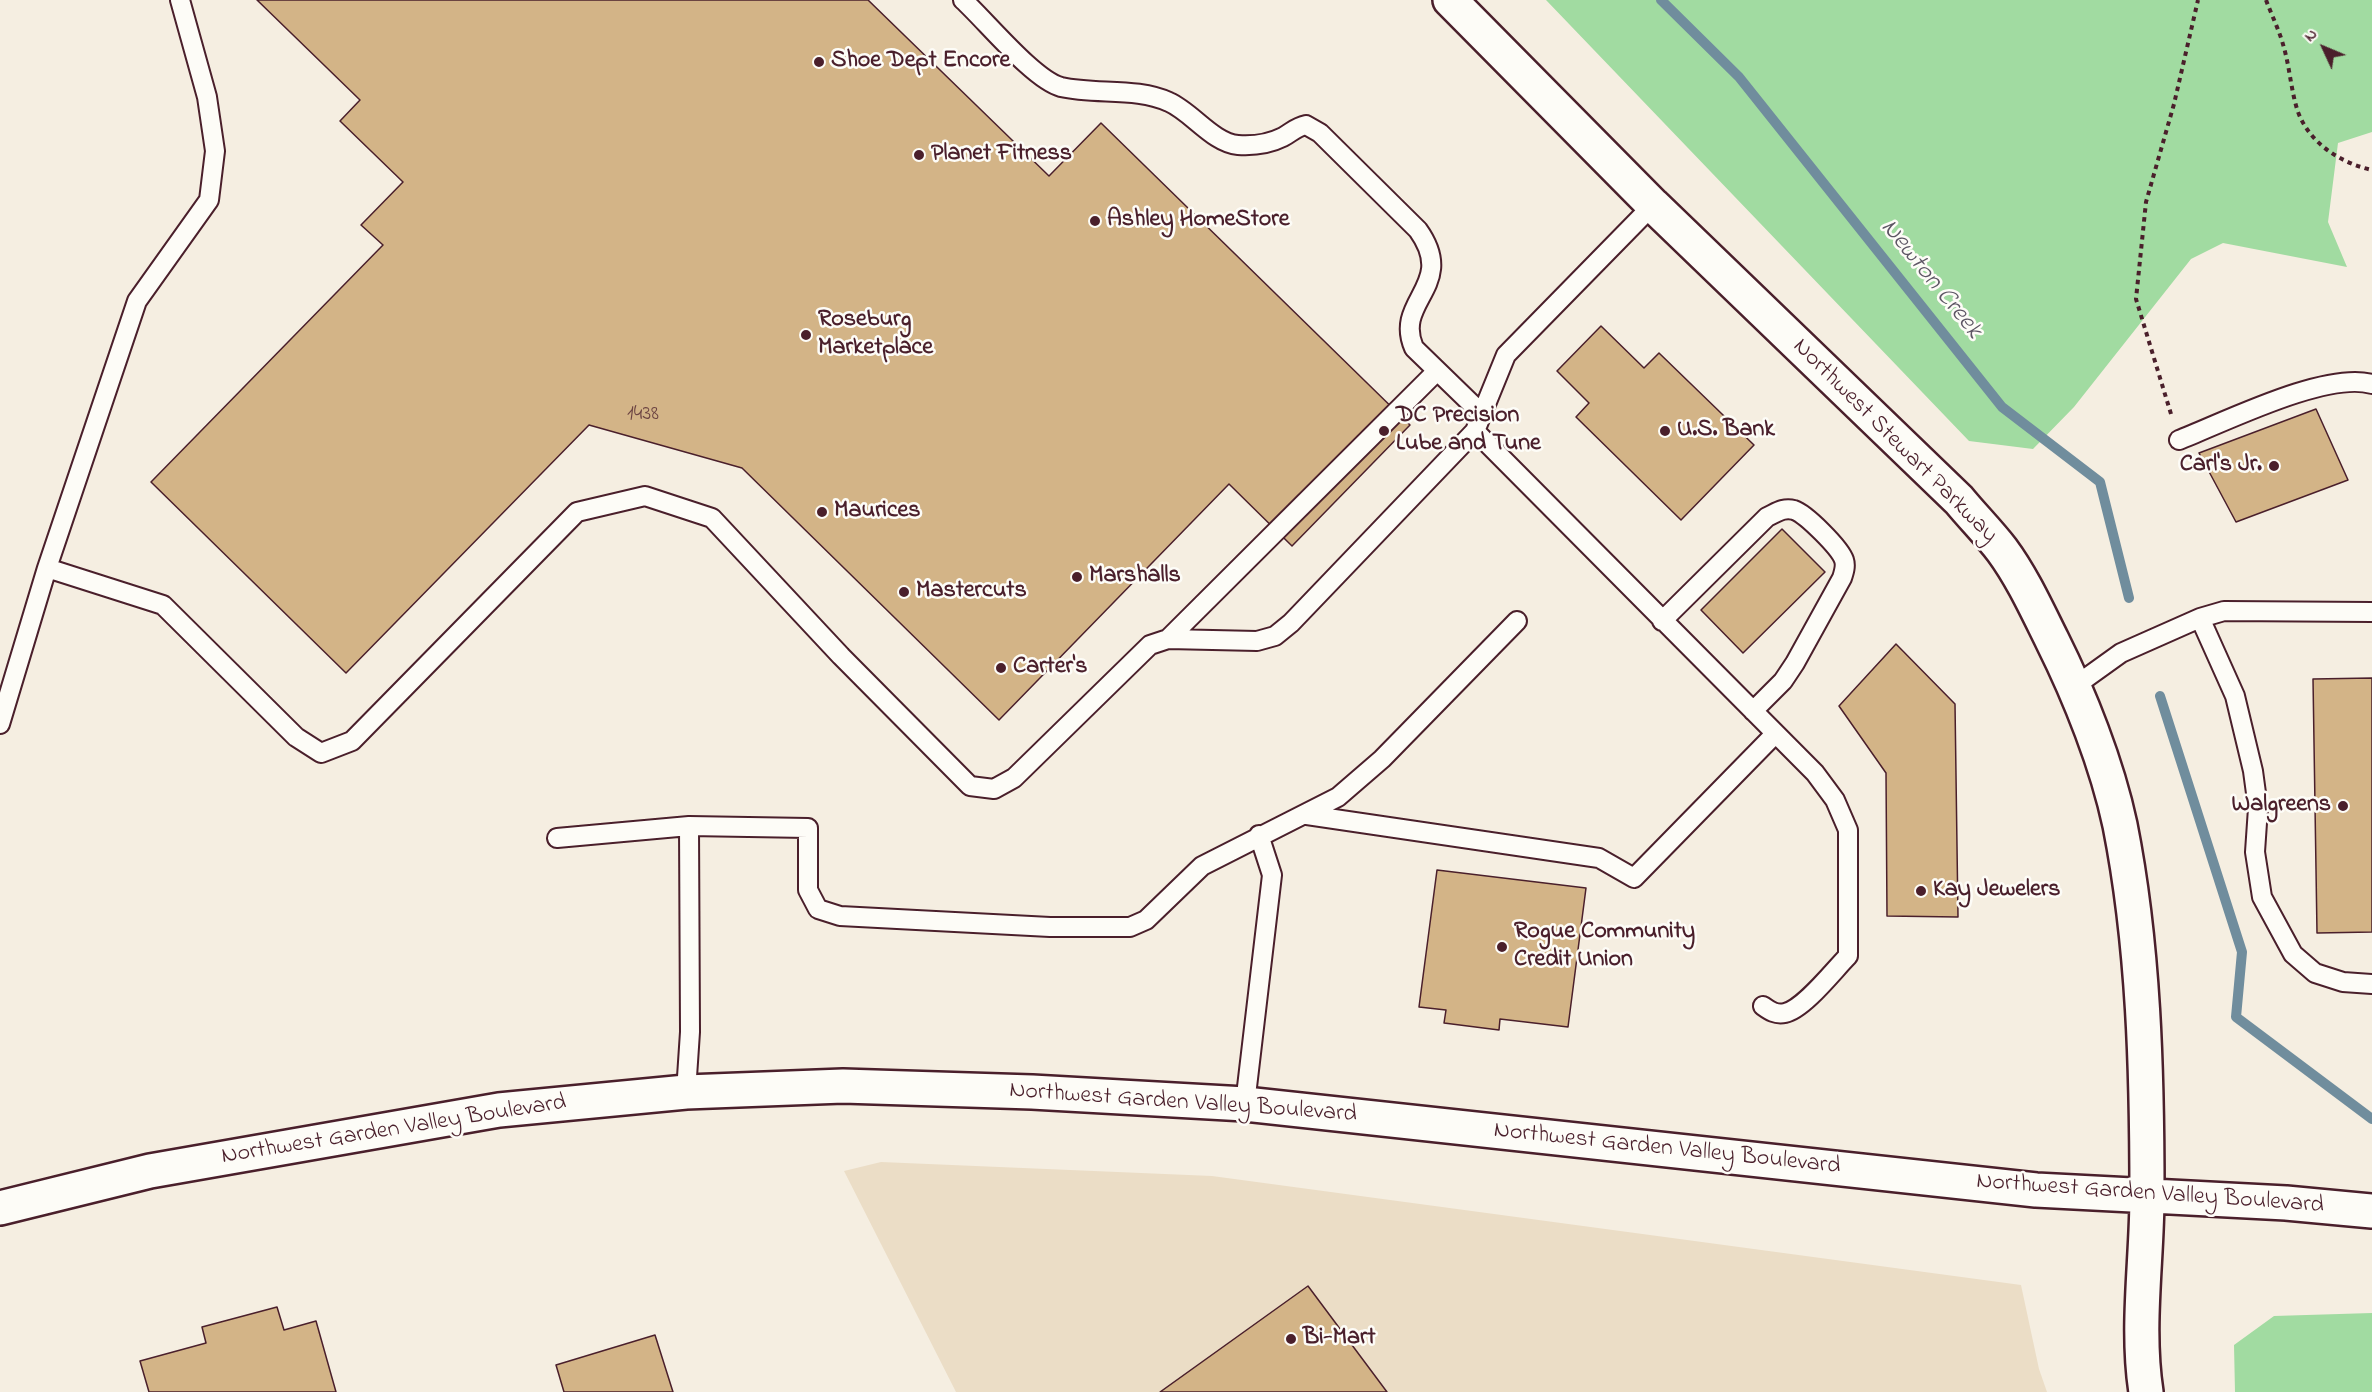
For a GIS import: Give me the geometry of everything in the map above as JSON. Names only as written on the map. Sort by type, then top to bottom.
[{"type":"main road","name":"Northwest Stewart Parkway","points":[[1450,0],[1653,205],[1959,500],[2002,551],[2037,608],[2075,686],[2120,824],[2137,937],[2146,1090],[2147,1196],[2143,1306],[2146,1392]]},
{"type":"main road","name":"Northwest Garden Valley Boulevard","points":[[0,1208],[150,1171],[500,1110],[686,1092],[843,1086],[1032,1092],[1245,1104],[2036,1190],[2286,1203],[2372,1210]]},
{"type":"lane","points":[[0,724],[47,568],[137,301],[209,200],[215,151],[207,97],[180,0]]},
{"type":"lane","points":[[963,0],[1041,77],[1061,87],[1141,94],[1169,102],[1215,135],[1235,145],[1264,144],[1283,136],[1295,127],[1306,125],[1320,134],[1418,230],[1430,246],[1433,261],[1431,275],[1415,308],[1409,337],[1414,348],[1482,414]]},
{"type":"lane","points":[[47,568],[163,605],[296,738],[321,753],[352,741],[577,512],[645,496],[712,518],[842,656],[970,786],[994,789],[1014,778],[1150,645],[1168,639],[1257,641],[1275,636],[1392,520],[1475,431],[1506,355],[1653,205]]},
{"type":"lane","points":[[1168,639],[1437,371]]},
{"type":"lane","points":[[2179,440],[2313,388],[2337,382],[2372,384]]},
{"type":"lane","points":[[1475,431],[1815,773],[1834,800],[1848,830],[1848,956],[1798,1007],[1786,1013],[1774,1014],[1763,1006]]},
{"type":"lane","points":[[1662,621],[1767,517],[1782,509],[1794,510],[1820,531],[1841,552],[1845,563],[1842,578],[1783,681],[1753,711]]},
{"type":"lane","points":[[2075,686],[2121,653],[2200,618],[2223,611],[2372,612]]},
{"type":"lane","points":[[2200,618],[2235,696],[2253,771],[2258,808],[2255,852],[2262,897],[2293,954],[2315,973],[2343,982],[2372,984]]},
{"type":"lane","points":[[557,838],[689,826],[808,828],[808,890],[818,909],[840,916],[1050,927],[1130,927],[1146,920],[1202,866],[1259,835],[1307,815],[1338,797],[1382,759],[1517,621]]},
{"type":"lane","points":[[1307,815],[1599,858],[1634,878],[1775,734]]},
{"type":"lane","points":[[686,1092],[690,1032],[689,826]]},
{"type":"lane","points":[[1245,1104],[1272,875],[1259,835]]},
{"type":"path","points":[[2179,440],[2136,299],[2146,202],[2174,104],[2198,0]]},
{"type":"path","points":[[2266,0],[2284,49],[2299,114],[2312,136],[2329,152],[2352,166],[2372,170]]},
{"type":"shaded area","points":[[881,1162],[1212,1176],[2021,1285],[2039,1369],[2047,1392],[956,1392],[844,1171]]},
{"type":"green space","points":[[1546,0],[2372,0],[2372,132],[2338,143],[2328,222],[2347,267],[2223,243],[2191,259],[2074,407],[2033,449],[1969,441]]},
{"type":"green space","points":[[2372,1313],[2372,1392],[2235,1392],[2234,1345],[2274,1316]]},
{"type":"building","name":"Roseburg Marketplace","points":[[257,0],[868,0],[1049,176],[1101,123],[1410,425],[1292,546],[1229,484],[999,720],[742,468],[589,425],[346,673],[151,482],[383,245],[361,225],[403,182],[340,121],[360,100]]},
{"type":"building","name":"U.S. Bank","points":[[1601,326],[1644,368],[1659,353],[1754,445],[1681,520],[1576,417],[1589,403],[1557,371]]},
{"type":"building","name":"Carl's Jr.","points":[[2316,409],[2348,480],[2236,522],[2199,453]]},
{"type":"building","points":[[1782,529],[1825,572],[1743,653],[1701,610]]},
{"type":"building","points":[[1896,644],[1955,704],[1958,917],[1887,916],[1886,773],[1839,706]]},
{"type":"building","name":"Walgreens","points":[[2372,678],[2372,932],[2317,933],[2313,679]]},
{"type":"building","name":"Rogue Community Credit Union","points":[[1437,870],[1586,888],[1568,1027],[1500,1019],[1499,1030],[1444,1023],[1446,1010],[1419,1007]]},
{"type":"building","name":"Bi-Mart","points":[[1308,1286],[1387,1392],[1160,1392]]},
{"type":"building","points":[[277,1307],[284,1330],[316,1321],[336,1392],[149,1392],[140,1361],[206,1343],[202,1327]]},
{"type":"building","points":[[655,1335],[673,1392],[564,1392],[556,1365]]},
{"type":"waterway","name":"Newton Creek","points":[[1661,0],[1739,77],[2002,407],[2100,482],[2129,598]]},
{"type":"waterway","name":"Newton Creek","points":[[2160,696],[2242,952],[2236,1017],[2372,1119]]},
{"type":"place","name":"Shoe Dept Encore","points":[[819,62]]},
{"type":"place","name":"Planet Fitness","points":[[919,155]]},
{"type":"place","name":"Ashley HomeStore","points":[[1095,221]]},
{"type":"place","name":"Roseburg Marketplace","points":[[806,335]]},
{"type":"place","name":"DC Precision Lube and Tune","points":[[1384,431]]},
{"type":"place","name":"U.S. Bank","points":[[1665,431]]},
{"type":"place","name":"Carl's Jr.","points":[[2274,466]]},
{"type":"place","name":"Maurices","points":[[822,512]]},
{"type":"place","name":"Marshalls","points":[[1077,577]]},
{"type":"place","name":"Mastercuts","points":[[904,592]]},
{"type":"place","name":"Carter's","points":[[1001,668]]},
{"type":"place","name":"Walgreens","points":[[2343,806]]},
{"type":"place","name":"Kay Jewelers","points":[[1921,891]]},
{"type":"place","name":"Rogue Community Credit Union","points":[[1502,947]]},
{"type":"place","name":"Bi-Mart","points":[[1291,1339]]}]
